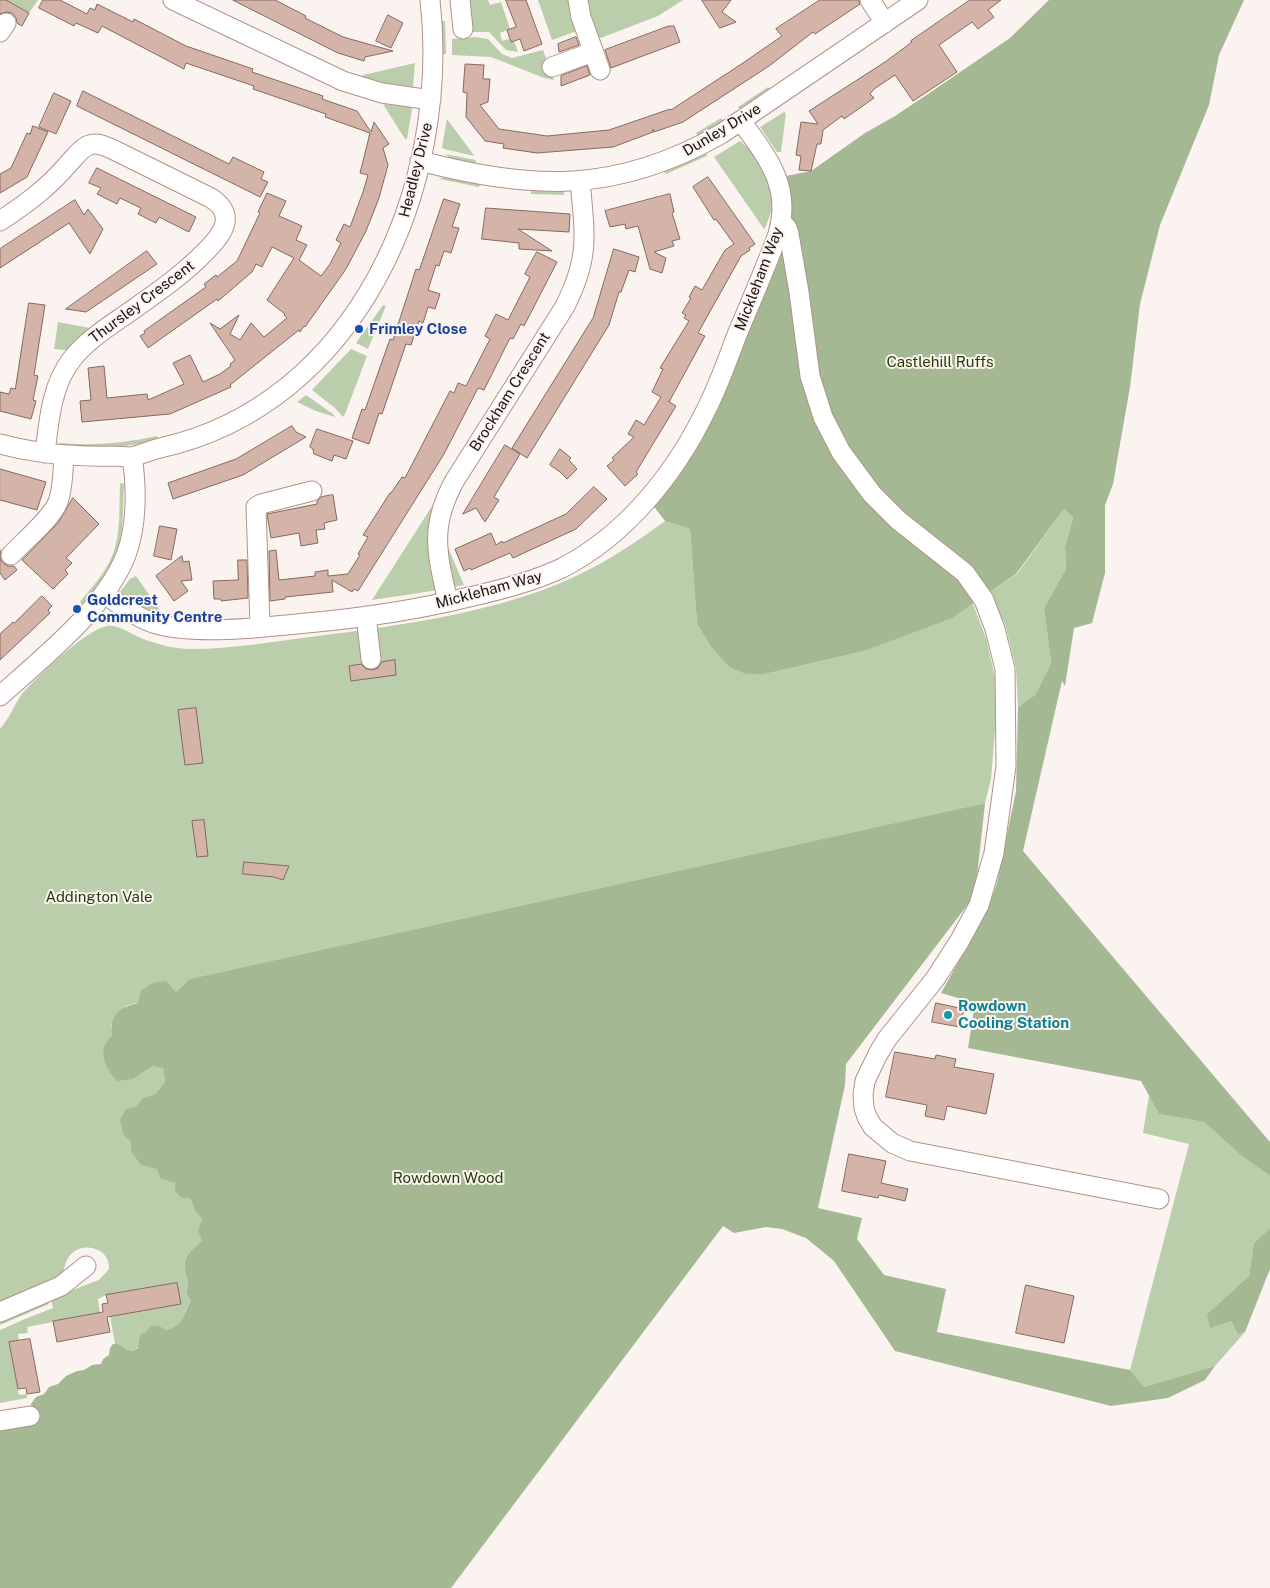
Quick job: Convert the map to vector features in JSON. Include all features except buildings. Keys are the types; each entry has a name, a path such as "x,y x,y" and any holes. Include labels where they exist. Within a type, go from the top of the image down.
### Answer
{"street":[{"path":"173,0 343,81 391,95 431,100"},
{"path":"552,67 596,61 581,17 578,0"},
{"path":"870,0 885,23"},
{"name":"Dunley Drive","path":"420,161 510,180 538,182 580,181 605,178 636,170 675,157 703,144 741,121 918,0"},
{"path":"431,7 461,14"},
{"name":"Headley Drive","path":"0,444 54,454 132,456 196,438 227,424 286,388 320,358 350,321 370,290 384,264 405,216 427,130 431,100 434,58 431,7"},
{"name":"Mickleham Way","path":"104,593 130,612 163,626 198,629 260,626 366,616 448,602 520,584 564,567 602,542 644,503 679,457 707,409 782,222 782,200 777,176 770,162 741,121"},
{"name":"Thursley Crescent","path":"0,221 53,182 81,150 86,146 94,144 112,149 211,198 220,204 225,213 225,222 221,232 194,263 96,336 73,359 63,374 56,390 50,417 54,454"},
{"name":"Brockham Crescent","path":"448,602 437,550 437,530 442,509 449,490 559,315 575,286 581,269 585,241 580,181"},
{"path":"782,222 789,234 810,376 823,416 841,452 872,494 898,520 965,573 984,600 995,629 1005,669 1006,766 994,854 988,877 979,905 959,942 936,979 887,1039 878,1054 865,1081 864,1102 867,1117 881,1135 892,1143 910,1151 1160,1199"},
{"path":"11,555 50,515 56,506 60,496 54,454"},
{"path":"0,696 77,624 104,593 123,562 130,544 134,493 132,456"},
{"path":"260,626 256,507 261,504 312,491"},
{"path":"366,616 371,659"},
{"path":"0,1312 62,1286 86,1266"},
{"path":"0,1421 30,1416"}],"green space":[{"path":"0,0 38,0 29,13 13,4 6,17 0,21"},
{"path":"469,0 488,0 490,5 501,2 510,29 500,33 502,41 509,39 511,42 514,41 518,52 506,50 489,32 472,32"},
{"path":"538,0 571,0 577,31 552,40"},
{"path":"585,0 683,0 658,16 598,39"},
{"name":"Castlehill Ruffs","path":"1049,0 1244,0 1219,55 1209,105 1160,225 1140,304 1130,387 1113,484 1105,505 1105,573 1092,623 1074,628 1065,686 1062,681 1023,851 1270,1142 1270,1176 1243,1157 1204,1122 1159,1114 1141,1081 968,1048 975,1003 941,993 988,909 997,883 1016,791 1018,707 1035,695 1051,663 1044,608 1066,569 1065,547 1073,518 1064,509 1016,574 952,618 864,651 765,674 746,674 730,667 712,648 697,623 690,529 665,521 652,504 791,224 786,176 811,171 865,133 928,94 1010,38"},
{"path":"442,21 445,21 446,54 443,54"},
{"path":"475,37 488,39 502,54 512,58 543,50 554,80 544,78 491,57 452,55 452,39"},
{"path":"415,63 413,88 363,78 363,75"},
{"path":"768,87 771,90 740,110 738,107"},
{"path":"383,104 411,107 407,139 405,139"},
{"path":"784,112 786,113 781,152 777,152 760,127"},
{"path":"721,118 724,121 698,137 696,133"},
{"path":"447,119 474,156 442,147"},
{"path":"740,141 751,151 766,175 772,191 772,209 764,229 714,157"},
{"path":"706,152 707,156 666,174 664,171"},
{"path":"445,154 476,160 475,164 451,159"},
{"path":"446,176 480,183 479,187 439,179"},
{"path":"531,190 564,191 564,195 531,194"},
{"path":"383,305 386,306 368,349 356,343"},
{"path":"58,322 90,328 66,350 54,349"},
{"path":"351,349 367,356 343,417 335,408 312,390"},
{"path":"306,395 333,414 335,417 297,402"},
{"path":"157,436 158,440 133,445 97,448 59,446 60,443 109,443"},
{"path":"120,483 124,484 122,525 118,549 108,571 83,605 80,602 107,567 116,546"},
{"path":"434,503 436,504 439,590 372,600"},
{"path":"1064,509 1073,518 1065,547 1066,569 1044,608 1051,663 1035,695 1018,707 1016,668 1005,624 990,592 1017,574"},
{"name":"Addington Vale","path":"665,521 690,529 697,623 746,674 765,674 864,651 973,604 986,638 996,681 991,779 985,803 189,979 176,992 126,1006 111,1024 112,1036 133,1079 153,1066 163,1067 165,1082 155,1094 143,1098 136,1106 126,1109 131,1141 157,1169 190,1198 195,1211 202,1219 199,1230 202,1241 189,1253 184,1265 188,1283 186,1293 191,1301 186,1309 183,1320 177,1326 165,1330 132,1351 125,1349 119,1344 115,1344 110,1316 180,1304 106,1295 98,1299 100,1313 27,1327 28,1333 18,1334 19,1341 9,1343 19,1395 27,1394 27,1398 0,1403 0,1330 53,1308 51,1298 99,1280 109,1269 103,1253 89,1247 76,1250 69,1256 59,1279 0,1305 0,729 22,694 74,645 86,636 107,626 117,627 157,644 185,649 206,649 348,632 440,618 501,603 558,584 613,556"},
{"path":"444,538 464,585 454,587"},
{"path":"136,576 160,610 151,615 119,593 130,579"},
{"path":"162,612 171,616 192,620 248,618 248,622 199,624 155,617"},
{"name":"Rowdown Wood","path":"985,803 975,895 846,1064 845,1085 818,1208 862,1218 857,1239 884,1275 946,1289 937,1332 1130,1370 1144,1387 1215,1366 1205,1380 1168,1398 1111,1406 895,1351 834,1261 806,1238 782,1229 766,1227 734,1233 723,1226 451,1588 0,1588 0,1431 34,1424 31,1404 36,1397 44,1394 49,1387 58,1384 66,1376 92,1365 101,1364 103,1359 109,1355 113,1344 119,1344 125,1349 132,1351 138,1348 140,1335 150,1327 158,1325 165,1330 177,1325 191,1301 186,1293 188,1283 184,1265 189,1253 202,1241 198,1230 202,1219 195,1211 190,1198 182,1198 175,1191 175,1183 160,1178 157,1169 141,1165 131,1151 131,1141 124,1136 120,1120 126,1109 136,1106 143,1098 155,1094 165,1082 163,1068 153,1066 133,1079 117,1081 106,1064 103,1053 107,1041 112,1036 111,1029 114,1018 121,1010 138,1003 141,991 152,983 166,981 176,992 189,979"},
{"path":"1149,1095 1159,1114 1204,1122 1243,1157 1270,1176 1270,1228 1254,1243 1249,1276 1207,1314 1231,1321 1238,1335 1245,1332 1215,1366 1144,1387 1130,1370 1189,1144 1143,1133"},
{"path":"1270,1228 1270,1269 1245,1332 1238,1335 1231,1321 1210,1328 1207,1314 1249,1276 1254,1243"},
{"path":"47,1299 49,1304 0,1325 0,1319"}],"place":[{"name":"Frimley Close","path":"359,329"},
{"name":"Goldcrest Community Centre","path":"77,609"},
{"name":"Rowdown Cooling Station","path":"948,1015"}]}
